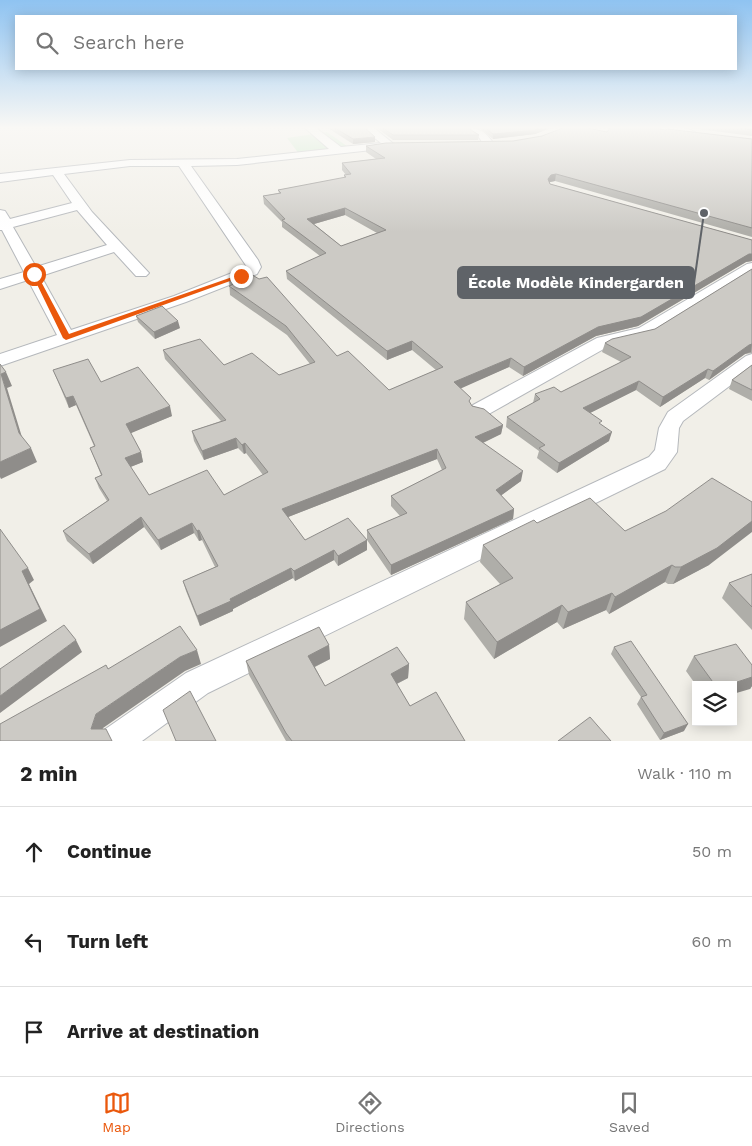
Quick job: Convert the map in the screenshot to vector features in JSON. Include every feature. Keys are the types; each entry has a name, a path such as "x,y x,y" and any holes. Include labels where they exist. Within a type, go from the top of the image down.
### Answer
{"street":[{"path":"0,178 130,163 206,163"},
{"path":"0,360 252,271 254,267 251,260 183,163"},
{"path":"56,171 80,205 141,273"},
{"path":"66,338 34,274 2,221 80,205"},
{"path":"0,284 116,247"},
{"path":"480,410 603,342 645,332 752,268"},
{"path":"115,741 197,683 657,463 666,452 669,428 675,417 752,360"}],"building":[{"path":"342,163 752,163 752,228 556,174 551,175 548,179 550,184 752,240 752,254 641,317 598,327 524,367 511,358 454,382 471,398 469,401 472,406 484,409 503,425 475,437 523,471 496,490 514,509 391,565 367,530 407,513 391,496 446,468 437,449 282,509 305,540 348,518 367,540 338,556 334,550 294,571 291,568 230,599 231,601 197,616 183,581 218,566 199,530 197,531 192,523 158,540 141,517 89,554 63,531 109,500 95,478 102,475 90,448 95,446 73,396 66,398 53,370 88,359 101,382 138,367 170,406 126,424 141,452 125,458 149,495 207,470 224,495 268,472 245,443 242,445 236,438 202,451 192,431 226,420 163,350 200,339 224,365 252,353 279,375 315,362 286,326 229,286 234,284 229,280 249,273 259,279 267,277 337,356 348,351 389,390 443,367 412,341 387,351 286,271 326,253 282,220 285,219 263,196 281,193 278,190 346,177 344,175 351,174","holes":["345,208 386,230 341,246 307,219"]},
{"path":"752,269 752,344 713,371 708,369 663,397 639,381 583,408 602,421 599,423 612,432 559,463 539,448 545,445 507,417 540,399 535,394 554,387 561,392 631,357 605,343 612,339 655,329"},
{"path":"162,306 178,321 154,332 136,316"},
{"path":"0,364 6,372 1,374 19,433 31,448 0,462"},
{"path":"752,365 752,390 732,380"},
{"path":"712,478 752,502 752,521 717,548 681,567 672,565 615,597 612,593 568,612 562,605 497,642 466,602 513,578 483,545 534,520 537,523 590,498 625,531 666,511"},
{"path":"0,529 28,568 22,571 40,609 0,630"},
{"path":"752,574 752,607 729,583"},
{"path":"64,625 76,640 0,696 0,669"},
{"path":"180,626 197,650 180,657 96,714 91,729 106,729 112,741 0,741 0,724 106,665 108,669"},
{"path":"319,627 329,645 308,656 325,686 397,647 409,664 391,674 410,706 436,692 465,741 292,741 246,661"},
{"path":"631,641 688,724 664,733 641,697 647,695 614,647"},
{"path":"736,644 752,665 752,677 737,682 712,681 694,656"},
{"path":"190,691 216,741 176,741 163,710"},
{"path":"590,717 611,741 558,741"}],"place":[{"name":"École Modèle Kindergarden","path":"704,213"}],"route":[{"path":"34,274 66,338 241,276"}]}
